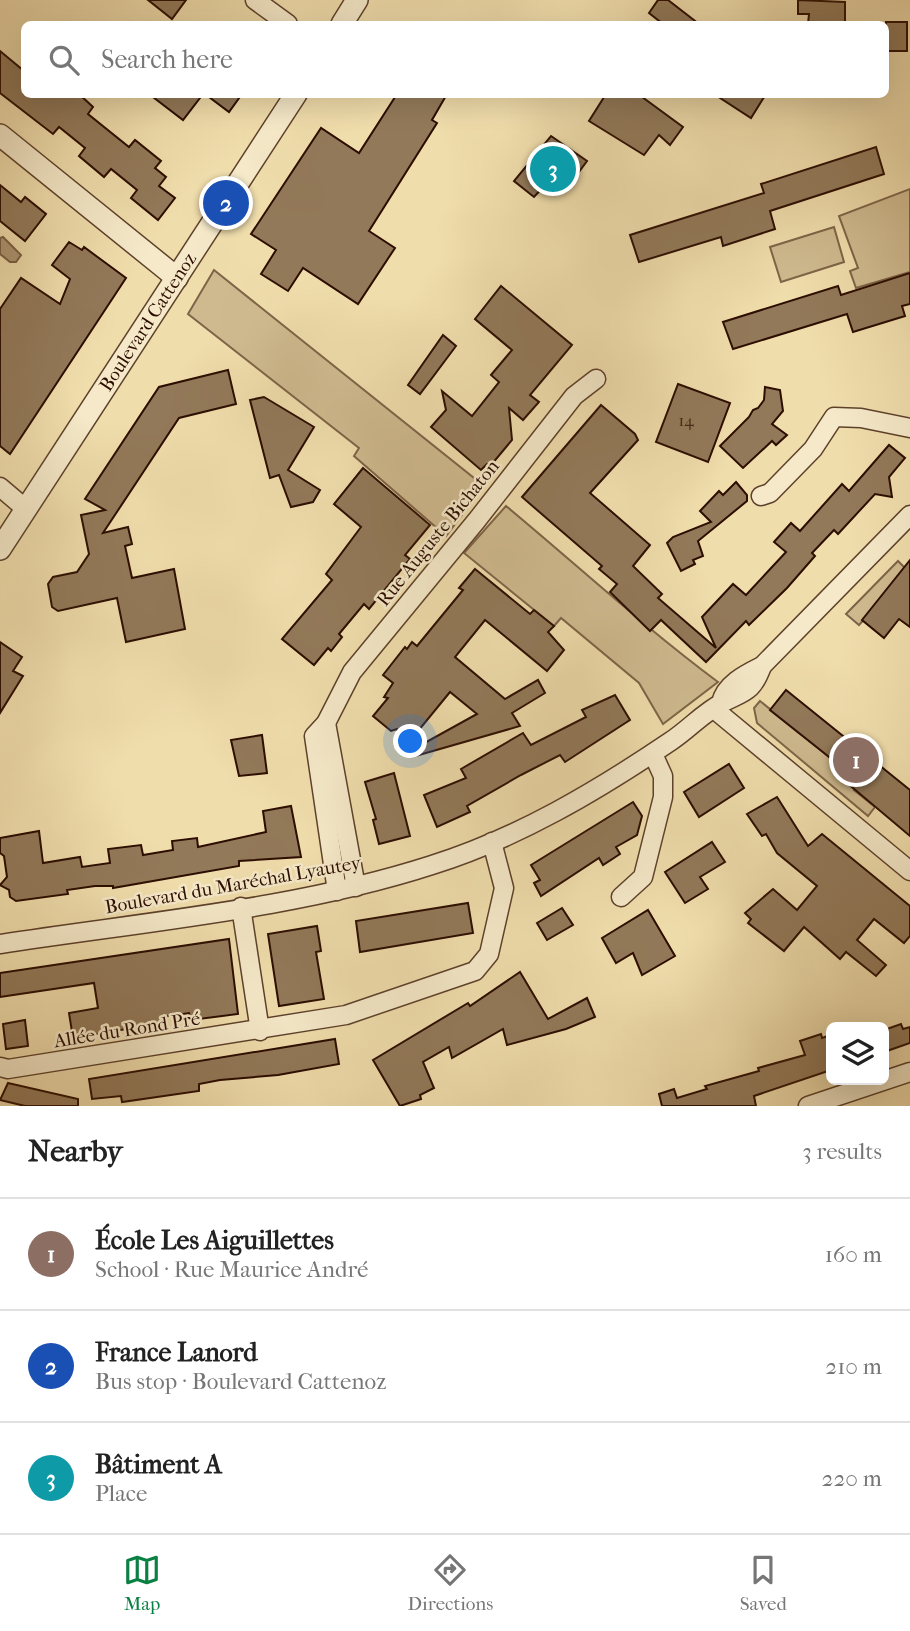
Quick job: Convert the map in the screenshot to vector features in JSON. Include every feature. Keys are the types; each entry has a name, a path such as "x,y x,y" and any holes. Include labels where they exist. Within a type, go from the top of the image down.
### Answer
{"street":[{"path":"255,0 284,21"},
{"path":"344,21 357,0"},
{"name":"Boulevard Cattenoz","path":"0,549 293,98"},
{"path":"0,135 177,278"},
{"name":"Rue Auguste Bichaton","path":"337,891 314,736 326,723 352,672 477,520 574,396 596,379"},
{"path":"761,496 770,493 813,449 834,417 861,418 910,428"},
{"path":"0,487 26,509"},
{"name":"Boulevard du Maréchal Lyautey","path":"0,944 337,891 435,864 492,842 561,809 653,754 717,706 723,693 744,674 762,666 910,515"},
{"path":"717,706 910,871"},
{"path":"326,723 356,887"},
{"path":"621,897 639,882 646,870 663,797 663,776 653,754"},
{"name":"Allée du Rond Pré","path":"0,1067 8,1069 260,1031 365,1010 475,971 489,954 504,888 492,842"},
{"path":"241,907 260,1031"},
{"path":"808,1106 910,1072"}],"shaded area":[{"path":"910,189 910,272 856,288 850,271 858,268 839,216"},
{"path":"834,227 844,262 781,282 770,247"},
{"path":"3,237 21,255 16,262 10,262 0,254 0,238"},
{"path":"214,270 484,486 446,536 354,456 359,448 188,314"},
{"path":"506,506 718,682 663,724 639,683 561,618 554,626 464,553"},
{"path":"898,561 908,571 859,625 846,614"},
{"path":"760,701 853,776 848,784 852,787 860,783 854,790 875,807 868,816 757,723 754,708"}],"building":[{"path":"148,0 186,0 172,19"},
{"path":"658,0 668,0 695,21 659,21 649,13"},
{"path":"798,0 845,2 845,21 808,21 809,14 798,14"},
{"path":"889,22 907,22 907,51 889,51"},
{"path":"0,51 21,68 21,98 83,98 93,107 88,114 129,147 135,140 161,161 155,168 166,177 159,186 175,198 158,220 131,198 137,190 111,169 104,177 79,156 85,148 59,127 53,134 0,93"},
{"path":"154,98 200,98 183,120"},
{"path":"210,98 239,98 229,112"},
{"path":"394,98 445,98 432,120 437,123 369,231 395,248 358,304 303,268 288,291 261,274 276,250 251,234 321,128 359,153"},
{"path":"603,98 643,98 683,127 670,145 659,135 644,155 589,121"},
{"path":"720,98 764,98 751,118"},
{"path":"551,136 587,161 573,180 553,188 546,184 534,197 514,181"},
{"path":"876,147 884,174 770,211 775,229 723,246 721,237 639,262 630,235 764,193 761,184"},
{"path":"0,185 21,202 25,197 46,214 25,241 0,221"},
{"path":"69,242 82,250 84,247 126,278 10,454 0,446 0,309 21,278 60,304 70,279 52,265"},
{"path":"910,273 910,304 902,306 905,316 853,332 847,314 733,349 723,322 838,286 841,295"},
{"path":"501,286 572,345 530,395 539,402 523,420 509,408 512,440 492,464 487,464 481,470 431,427 446,410 442,391 472,416 499,382 491,375 512,350 475,319"},
{"path":"443,335 456,346 420,394 408,385"},
{"path":"228,370 236,404 179,418 103,533 128,527 132,544 125,546 132,578 174,569 185,629 126,642 117,598 58,611 52,607 48,584 53,577 77,572 89,554 81,515 105,510 85,499 159,387"},
{"path":"678,384 730,403 708,462 656,442"},
{"path":"765,387 780,390 783,411 772,424 787,435 776,445 772,441 743,468 720,446 753,410 758,408 764,400"},
{"path":"264,397 314,427 288,470 320,490 313,502 291,507 279,475 270,478 250,400"},
{"path":"601,405 635,434 638,440 590,493 650,545 633,566 662,594 658,598 716,648 702,617 733,584 746,595 786,552 774,542 791,523 800,531 842,484 849,491 889,445 905,458 889,477 892,497 875,494 838,534 834,530 812,553 815,556 787,588 749,625 746,621 706,662 661,620 650,631 610,592 617,584 599,569 602,566 522,497"},
{"path":"363,468 430,525 405,555 410,559 369,609 364,604 339,634 342,637 331,651 328,648 314,665 282,639 332,580 326,574 361,527 334,504"},
{"path":"736,482 747,495 747,501 698,541 703,556 693,560 695,564 681,571 667,543 673,537 711,522 700,511 719,491 723,495"},
{"path":"910,560 910,627 899,619 884,638 862,620"},
{"path":"475,569 530,614 534,610 554,626 548,632 564,650 547,671 485,620 455,657 505,699 538,680 545,693 512,713 520,726 412,757 410,751 477,714 450,692 414,736 403,744 397,729 391,731 373,716 388,698 384,697 393,683 383,675 405,647 407,649 412,642 417,646 463,590 459,588"},
{"path":"0,642 22,657 13,671 23,676 0,713"},
{"path":"786,690 910,790 910,836 847,783 853,776 770,710"},
{"path":"615,695 630,720 565,762 560,755 467,806 470,812 437,827 424,795 466,778 461,769 523,733 531,745 586,717 582,710"},
{"path":"262,735 267,773 239,776 231,740"},
{"path":"729,764 744,788 699,817 684,792"},
{"path":"394,773 410,836 379,844 373,820 376,819 365,782"},
{"path":"777,797 808,846 822,834 910,906 910,936 904,943 874,919 857,940 886,965 876,976 846,952 840,959 804,927 784,951 748,923 751,919 745,913 773,889 797,910 817,886 777,853 766,834 762,836 747,814"},
{"path":"633,802 642,816 637,835 616,847 620,854 603,865 599,858 541,896 534,883 540,880 531,865"},
{"path":"291,806 301,857 239,861 239,866 113,888 95,886 67,890 68,894 16,901 10,897 9,890 0,885 7,877 4,856 0,853 0,838 39,831 43,863 80,857 82,867 110,863 108,849 141,845 143,855 173,850 172,841 197,838 198,847 266,832 263,811"},
{"path":"712,842 725,862 700,877 708,889 685,903 665,872"},
{"path":"468,903 473,933 360,952 356,921"},
{"path":"562,908 573,925 547,940 537,923"},
{"path":"648,910 675,956 642,975 633,953 616,963 602,938"},
{"path":"317,926 321,951 316,952 324,999 279,1006 268,934"},
{"path":"229,939 238,1014 191,1020 189,1013 162,1017 162,1023 73,1038 69,1013 98,1008 94,983 0,997 0,973"},
{"path":"520,972 548,1019 587,998 595,1017 566,1029 507,1045 503,1029 452,1058 449,1047 423,1062 434,1088 420,1095 421,1099 400,1106 373,1060 468,1003 470,1006"},
{"path":"25,1020 28,1046 6,1049 3,1024"},
{"path":"901,1024 903,1029 910,1027 910,1043 889,1050 889,1028"},
{"path":"821,1034 822,1038 826,1037 826,1072 754,1096 756,1106 662,1106 659,1094 674,1089 677,1098 707,1089 705,1086 759,1071 758,1068 805,1055 800,1041"},
{"path":"335,1039 339,1064 278,1075 220,1080 199,1084 199,1091 122,1102 121,1096 92,1099 89,1079"},
{"path":"8,1083 78,1099 78,1106 25,1106 0,1100"}],"place":[{"name":"Bâtiment A","path":"553,169"},
{"name":"France Lanord","path":"226,203"},
{"name":"École Les Aiguillettes","path":"856,760"}]}
